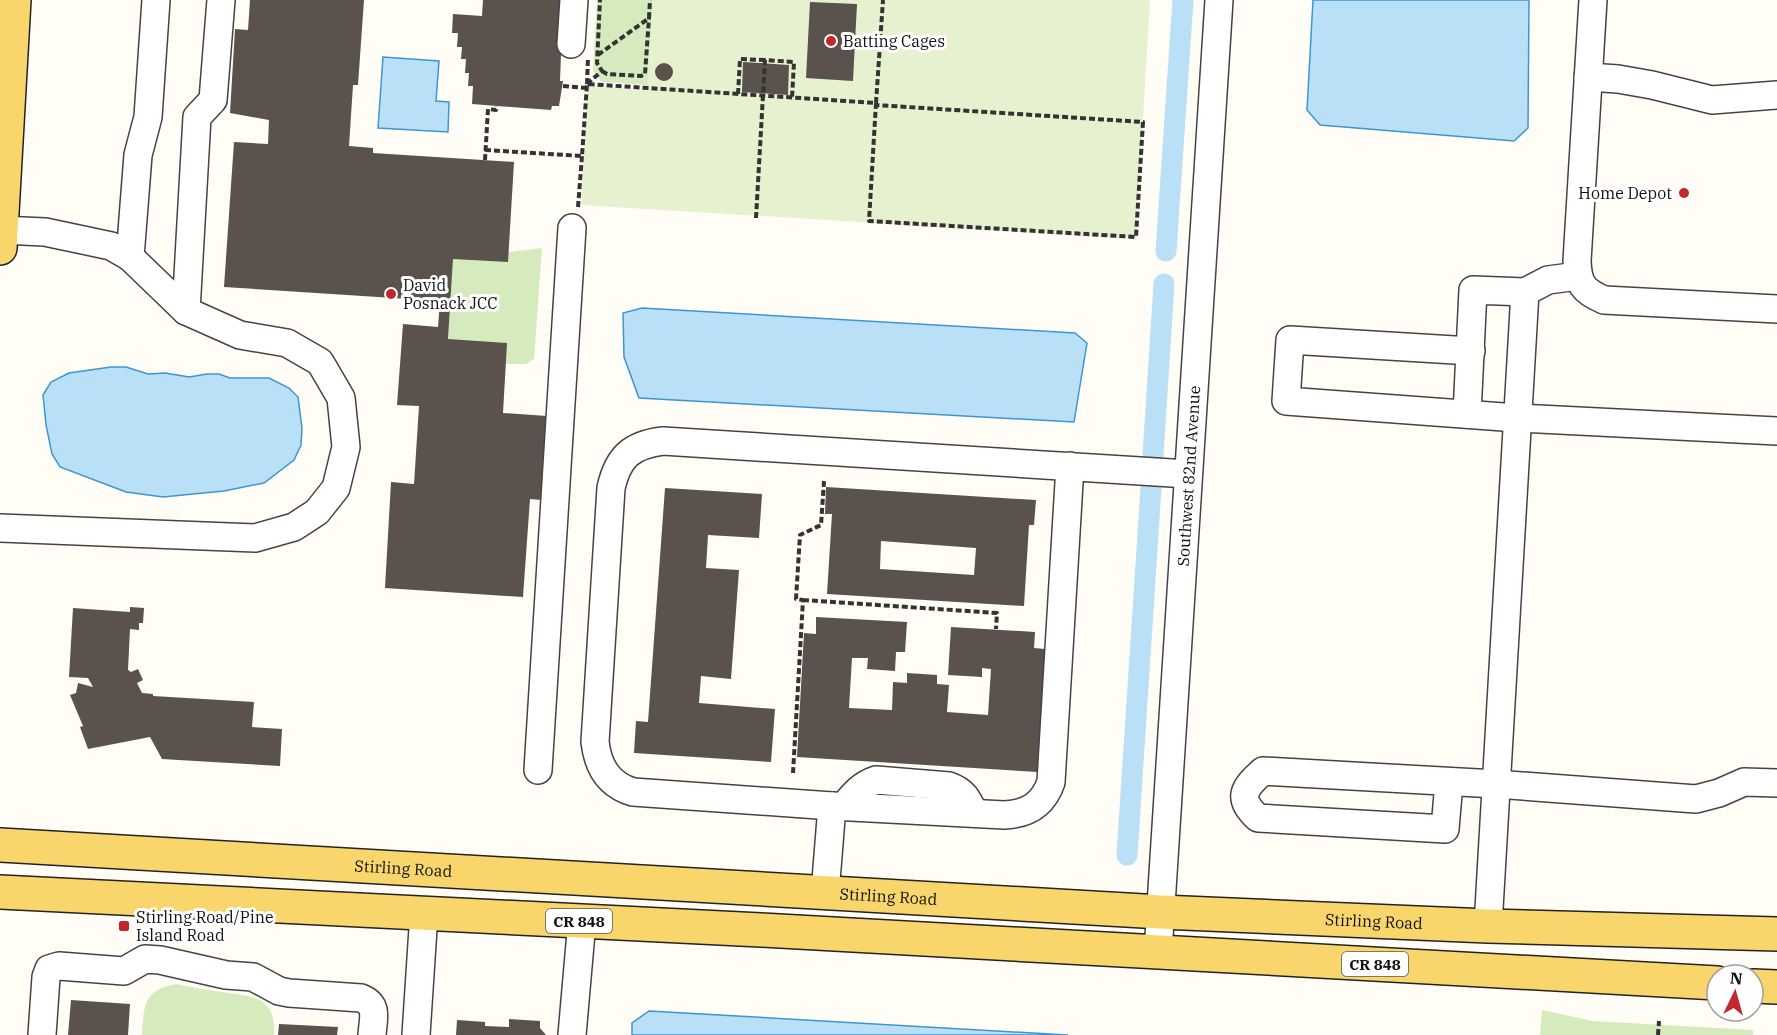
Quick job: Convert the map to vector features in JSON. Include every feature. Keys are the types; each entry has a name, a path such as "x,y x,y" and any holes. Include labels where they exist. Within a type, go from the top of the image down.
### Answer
{"main road":[{"path":"0,236 14,0"},
{"name":"Stirling Road","path":"0,845 1161,912 1488,926 1777,934"},
{"path":"582,921 584,879"},
{"name":"CR 848","path":"0,892 582,921 1705,982"}],"street":[{"path":"130,257 138,155 148,117 156,0"},
{"path":"186,311 197,117 213,100 221,0"},
{"path":"571,44 574,0"},
{"name":"Southwest 82nd Avenue","path":"1158,952 1219,0"},
{"path":"1593,0 1577,261 1578,276 1587,292 1604,300 1777,309"},
{"path":"1588,77 1652,85 1712,100 1777,95"},
{"path":"538,770 575,218"},
{"path":"0,236 45,232 111,246 130,257 186,311 240,335 287,343 320,362 341,398 346,447 336,488 317,512 294,527 255,538 0,528"},
{"path":"1467,414 1473,290 1525,292 1548,280 1578,276"},
{"path":"1488,926 1525,292"},
{"path":"1471,351 1290,340 1286,401 1516,418 1777,431"},
{"path":"1070,466 1051,782 1040,802 1029,810 1011,815 633,792 616,785 601,767 595,742 611,488 618,464 626,454 637,447 663,441 1070,466 1188,474"},
{"path":"1449,782 1445,829 1258,818 1248,809 1244,799 1247,785 1263,771 1496,784 1696,799 1719,793 1744,782 1777,783"},
{"path":"825,893 838,806"},
{"path":"416,1035 424,913"},
{"path":"572,1035 582,921"},
{"path":"42,1035 46,977 49,969 59,966 124,971 145,959 160,960 226,975 253,977 279,991 289,993 361,998 370,1001 373,1007 372,1035"}],"path":[{"path":"600,0 598,67 607,74 641,76 645,74 650,0"},
{"path":"562,86 738,94 876,104 1143,122 1136,237 869,221 876,104 883,0"},
{"path":"598,55 649,18"},
{"path":"738,94 740,59 794,62 792,98"},
{"path":"756,218 765,60"},
{"path":"575,218 582,156 586,86 602,71"},
{"path":"484,160 488,109 496,110 496,106"},
{"path":"485,150 582,156"},
{"path":"824,481 821,525 800,535 796,599 997,613 996,629"},
{"path":"793,773 803,600"},
{"path":"1658,1035 1659,1021"}],"green space":[{"path":"597,0 653,0 648,85 602,82 593,71"},
{"path":"653,0 1150,0 1136,239 581,205 588,86 647,90"},
{"path":"542,248 534,359 526,364 506,364 448,339 453,259"},
{"path":"176,984 260,1000 271,1012 274,1035 142,1035 145,1008 151,995 157,990"},
{"path":"1542,1010 1593,1021 1753,1030 1753,1035 1540,1035"}],"water":[{"path":"1313,0 1529,0 1528,128 1514,141 1320,125 1307,110"},
{"path":"383,57 439,61 436,101 449,102 448,132 378,128"},
{"path":"642,308 1075,333 1087,343 1074,422 639,398 624,357 623,313"},
{"path":"126,367 148,374 165,373 189,377 219,374 230,378 269,378 289,388 298,397 302,428 301,445 294,460 264,483 224,491 163,497 126,492 60,467 52,454 43,395 51,382 69,373"},
{"path":"649,1011 1068,1035 632,1035 632,1023"}],"building":[{"name":"David Posnack JCC","path":"250,0 364,0 358,85 353,85 349,146 373,148 373,153 514,162 508,262 453,259 448,339 507,343 503,413 547,416 542,500 530,499 523,597 385,588 391,482 414,484 419,406 397,405 403,324 438,327 440,301 224,287 234,142 268,144 269,120 230,113 235,29 248,30"},
{"path":"483,0 563,0 560,81 563,81 559,106 552,106 551,110 472,104 473,86 468,86 469,73 465,73 466,59 461,59 462,47 457,47 458,33 452,33 453,14 482,16"},
{"name":"Batting Cages","path":"810,2 857,4 853,81 806,78"},
{"path":"743,62 789,65 788,95 742,92"},
{"path":"664,63 672,68 673,72 668,80 664,81 656,76 655,72 660,64"},
{"path":"826,487 1036,500 1034,525 1029,525 1024,606 827,594 832,514 825,514","holes":["881,541 976,548 974,575 880,569"]},
{"path":"665,488 762,494 759,538 708,535 706,568 739,570 731,679 701,676 699,703 775,709 771,762 634,753 636,721 648,722"},
{"path":"130,607 144,608 143,623 139,623 139,630 130,629 128,670 131,672 138,669 143,680 137,683 142,693 153,694 153,696 254,702 252,727 282,729 280,766 162,759 150,737 88,749 80,727 83,726 70,695 76,693 78,683 93,687 88,678 69,677 73,608 130,612"},
{"path":"816,617 907,622 905,652 896,652 895,671 867,669 868,658 852,658 849,708 892,710 893,682 907,683 907,673 937,675 937,684 949,685 947,712 988,715 991,669 982,668 982,677 948,675 951,627 1035,632 1034,648 1045,649 1038,772 797,757 804,633 816,634"},
{"path":"71,1000 130,1004 128,1035 68,1035"},
{"path":"509,1019 540,1021 540,1028 546,1035 456,1035 457,1020 485,1022 485,1026 509,1027"},
{"path":"279,1024 338,1027 337,1035 278,1035"}],"waterway":[{"path":"1166,251 1183,0"},
{"path":"1153,455 1164,284"},
{"path":"1127,855 1151,488"}],"place":[{"name":"Batting Cages","path":"831,41"},
{"name":"Home Depot","path":"1684,193"},
{"name":"David Posnack JCC","path":"391,294"},
{"name":"Stirling Road/Pine Island Road","path":"124,926"}]}
